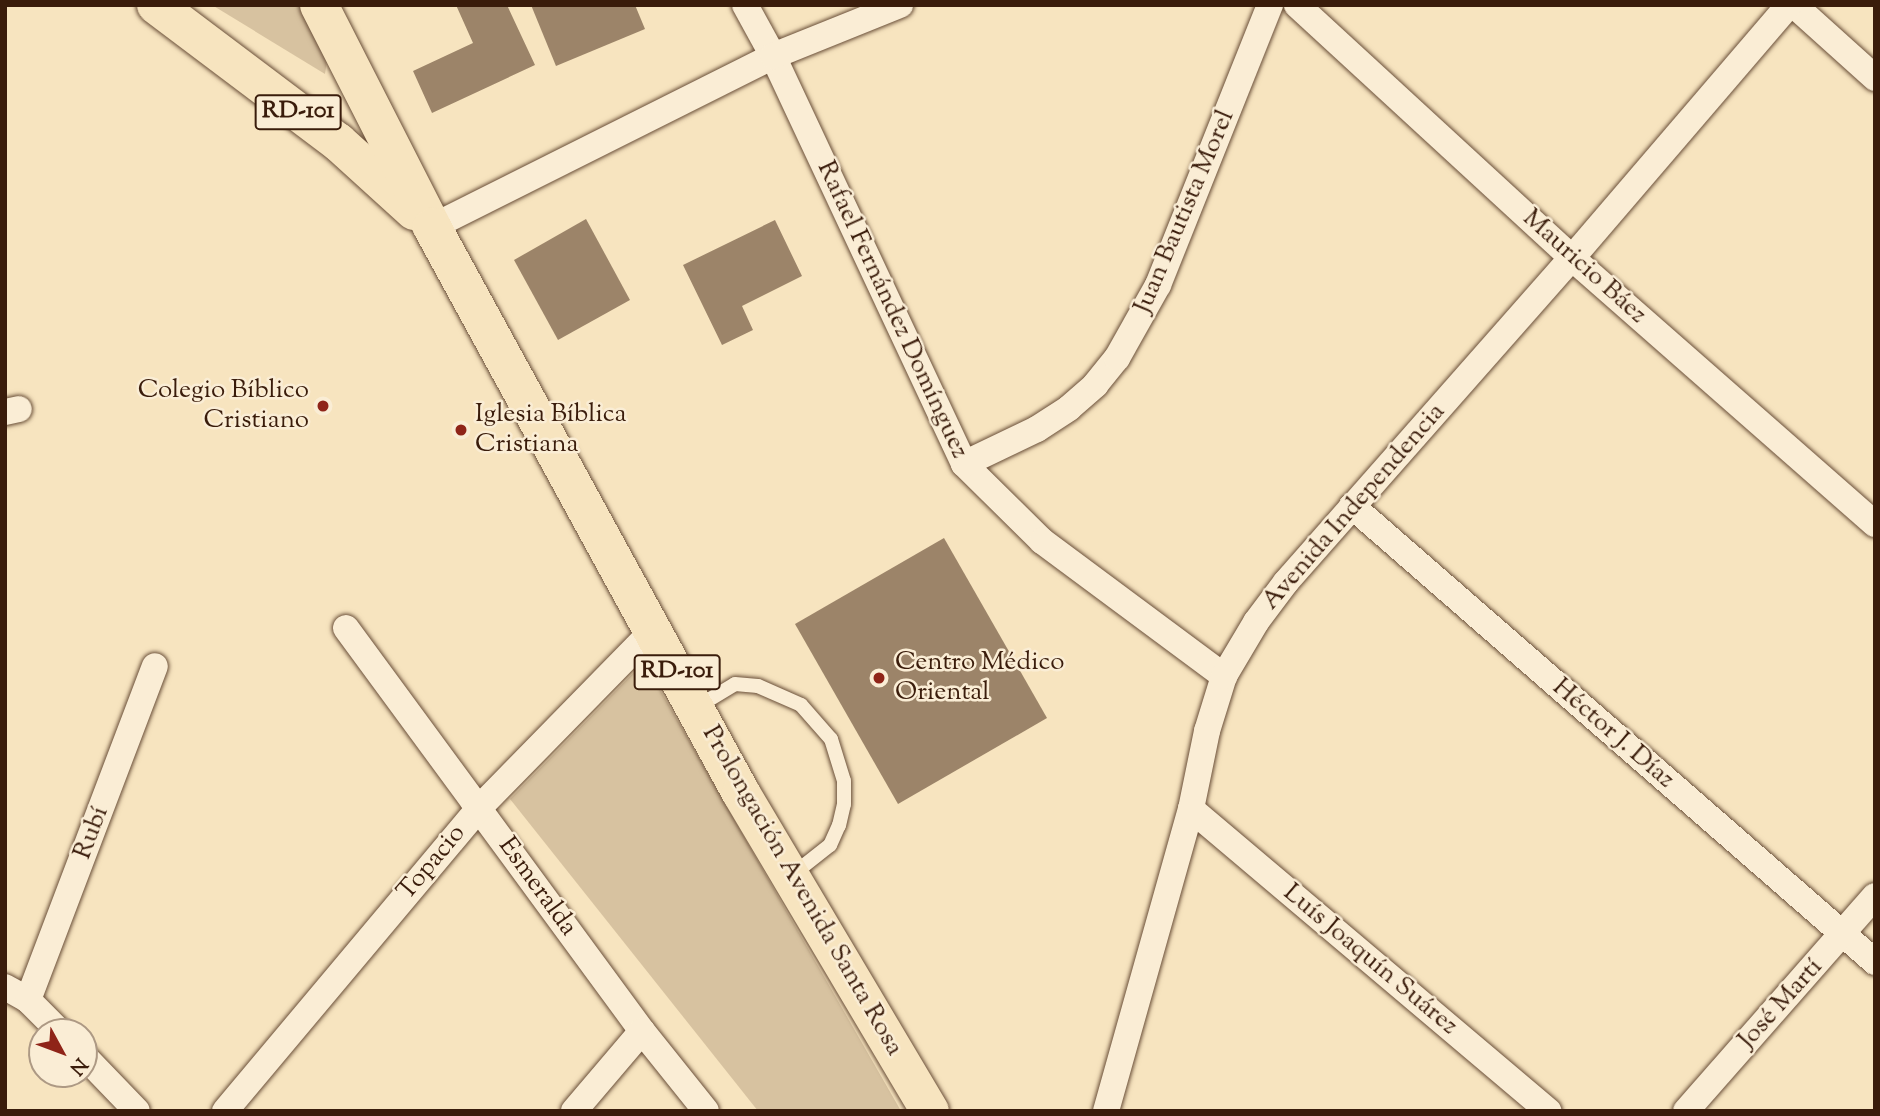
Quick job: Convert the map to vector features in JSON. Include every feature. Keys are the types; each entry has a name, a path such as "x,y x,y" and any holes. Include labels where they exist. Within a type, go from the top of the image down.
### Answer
{"main road":[{"name":"Prolongación Avenida Santa Rosa","path":"156,5 338,142 432,227"},
{"name":"Prolongación Avenida Santa Rosa","path":"319,5 432,227 789,877 930,1111"}],"street":[{"name":"Rafael Fernández Domínguez","path":"745,5 772,56 964,464 1042,541 1224,676"},
{"path":"432,227 772,56 900,5"},
{"name":"Juan Bautista Morel","path":"964,464 1037,429 1058,415 1095,385 1117,358 1158,285 1270,5"},
{"name":"Mauricio Báez","path":"1297,5 1572,258 1875,524"},
{"path":"1792,5 1875,78"},
{"name":"Avenida Independencia","path":"1106,1111 1191,809 1207,731 1224,676 1256,622 1286,582 1352,506 1792,5"},
{"name":"Héctor J. Díaz","path":"1352,506 1875,962"},
{"name":"Esmeralda","path":"346,628 642,1031 706,1111"},
{"name":"Topacio","path":"225,1111 479,808 654,629"},
{"name":"Rubí","path":"28,1000 155,666"},
{"name":"Luís Joaquín Suárez","path":"1191,809 1548,1111"},
{"name":"José Martí","path":"1686,1111 1875,897"},
{"path":"5,986 28,1000 46,1018"},
{"path":"574,1111 642,1031"},
{"path":"98,1071 137,1111"}],"lane":[{"path":"696,707 735,684 758,686 801,705 831,739 844,781 839,825 830,845 789,877"}],"shaded area":[{"path":"212,5 300,5 328,54 325,74"},
{"path":"644,662 901,1111 758,1111 510,799"}],"building":[{"path":"456,5 507,5 535,65 432,113 413,71 473,43"},
{"path":"531,5 635,5 645,29 556,66"},
{"path":"586,219 630,300 558,340 514,260"},
{"path":"775,220 802,276 742,306 753,330 722,345 683,265"},
{"path":"944,538 1047,718 898,804 795,624"}],"place":[{"name":"Colegio Bíblico Cristiano","path":"323,406"},
{"name":"Iglesia Bíblica Cristiana","path":"461,430"},
{"name":"Centro Médico Oriental","path":"879,678"}]}
